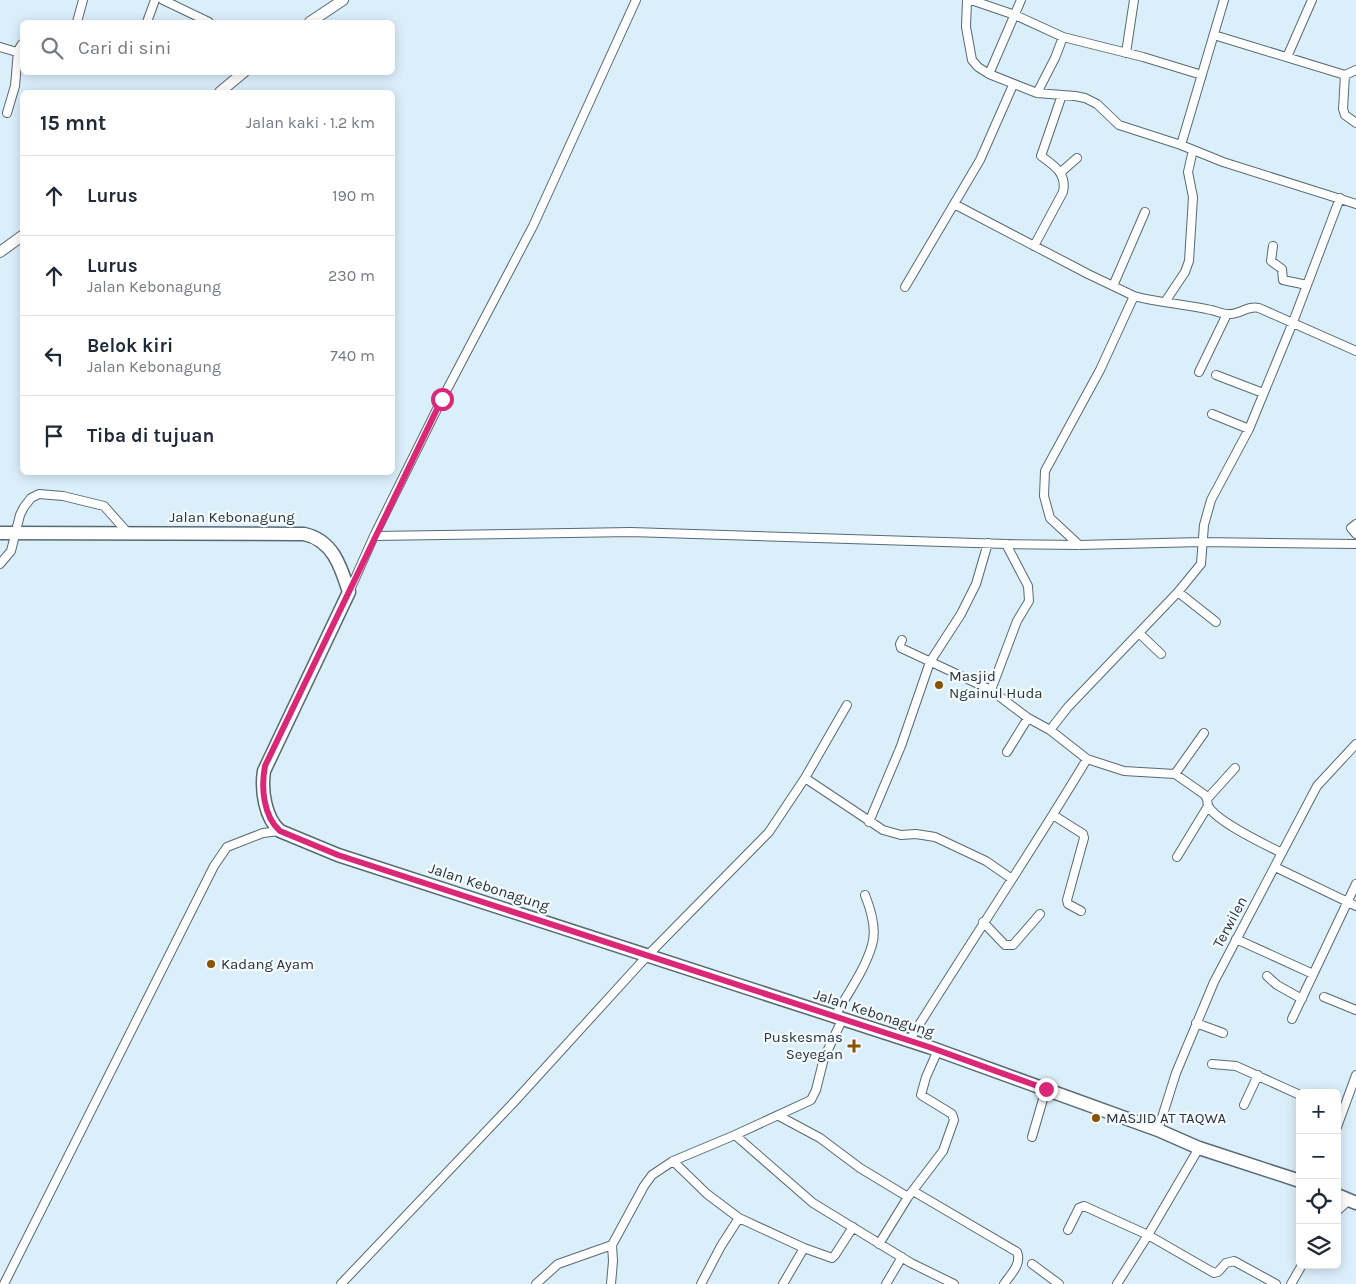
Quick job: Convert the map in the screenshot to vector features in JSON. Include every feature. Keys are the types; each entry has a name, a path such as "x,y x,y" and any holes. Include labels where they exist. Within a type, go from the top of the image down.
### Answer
{"main road":[{"name":"Jalan Kebonagung","path":"0,532 280,533 311,535 322,542 337,558 349,592"},
{"path":"280,831 275,827 267,808 262,780 265,766 349,592"},
{"name":"Jalan Kebonagung","path":"280,831 338,855 938,1050 1158,1130 1199,1148 1296,1180"}],"street":[{"path":"78,20 83,0"},
{"path":"148,20 155,0"},
{"path":"163,0 171,2 205,20"},
{"path":"313,20 343,0"},
{"path":"349,592 374,536 442,399 533,226 636,0"},
{"path":"967,0 966,27 972,60 978,67 989,74 1037,93 1075,96 1092,100 1118,124 1181,145 1223,162 1356,204"},
{"path":"971,0 1015,15 1063,37 1202,75"},
{"path":"989,74 1021,0"},
{"path":"1126,54 1134,0"},
{"path":"1181,145 1224,0"},
{"path":"1287,57 1312,0"},
{"path":"1214,35 1345,75 1356,70"},
{"path":"1037,93 1056,58 1063,37"},
{"path":"0,47 20,47 16,86 7,112"},
{"path":"222,90 240,75"},
{"path":"1345,75 1343,109 1345,115 1356,123"},
{"path":"905,287 980,160 1013,85"},
{"path":"1034,246 1063,192 1064,180 1061,172 1038,154 1062,95"},
{"path":"1165,302 1185,272 1189,261 1193,196 1188,172 1193,150"},
{"path":"1061,172 1077,158"},
{"path":"1050,730 1068,707 1178,592 1201,564 1204,525 1211,500 1249,429 1340,198"},
{"path":"954,204 1134,296 1227,314 1255,307 1356,351"},
{"path":"1113,286 1145,212"},
{"path":"0,252 20,237"},
{"path":"1273,246 1271,262 1282,269 1282,280 1307,285"},
{"path":"1079,545 1050,518 1044,496 1045,471 1100,370 1134,296"},
{"path":"1199,372 1227,314"},
{"path":"1216,375 1263,394"},
{"path":"1212,414 1249,429"},
{"path":"0,564 11,551 20,515 24,507 31,498 39,494 62,496 104,506 128,533"},
{"path":"1356,524 1351,528 1356,534"},
{"path":"374,536 631,532 1006,544 1079,545 1202,542 1356,544"},
{"path":"869,822 901,746 930,662 962,614 976,584 988,543"},
{"path":"991,690 1017,621 1029,602 1028,586 1006,544"},
{"path":"1178,592 1216,622"},
{"path":"1139,633 1161,654"},
{"path":"902,640 901,648 991,690 1028,718 1050,730 1087,759 1124,771 1175,774 1200,791 1207,803 1223,820 1282,853"},
{"path":"341,1284 515,1101 648,955 769,832 805,778 847,705"},
{"path":"1007,752 1028,718"},
{"path":"1175,774 1204,733"},
{"name":"Terwilen","path":"1158,1130 1176,1072 1196,1022 1236,939 1317,786 1356,744"},
{"path":"909,1041 983,922 1032,850 1087,759"},
{"path":"1177,857 1207,803 1235,768"},
{"path":"805,778 883,830 901,836 916,834 935,837 986,861 1012,879"},
{"path":"1053,815 1083,834 1084,838 1067,900 1068,904 1081,911"},
{"path":"4,1284 214,866 227,847 263,833 280,831"},
{"path":"1275,867 1356,906"},
{"path":"1292,1018 1356,884"},
{"path":"611,1284 614,1261 612,1245 648,1180 673,1161 779,1116 806,1102 814,1094 838,1019 873,943 872,914 866,895"},
{"path":"983,922 1005,945 1013,945 1040,914"},
{"path":"1236,939 1313,974"},
{"path":"1267,976 1277,985 1302,998"},
{"path":"1324,997 1356,1010"},
{"path":"1196,1022 1223,1033"},
{"path":"879,1244 911,1194 942,1151 954,1120 954,1116 950,1112 921,1095 926,1077 938,1050"},
{"path":"1212,1064 1236,1066 1296,1093"},
{"path":"1244,1105 1258,1075"},
{"path":"1341,1110 1356,1075"},
{"path":"1032,1137 1046,1089"},
{"path":"779,1116 820,1138 860,1168 1017,1252 1018,1264 1004,1284"},
{"path":"735,1135 813,1202 902,1258 954,1284"},
{"path":"1117,1284 1199,1148"},
{"path":"673,1161 707,1194 739,1218 804,1248 832,1258 853,1226"},
{"path":"1068,1230 1079,1208 1084,1206 1148,1235 1214,1273 1218,1272 1226,1263 1234,1261 1276,1284"},
{"path":"701,1284 721,1246 739,1218"},
{"path":"536,1284 558,1264 612,1245"},
{"path":"783,1284 804,1248"},
{"path":"886,1284 902,1258"},
{"path":"1032,1264 1059,1284"},
{"path":"1291,1284 1300,1269"}],"place":[{"name":"Masjid Ngainul Huda","path":"939,685"},
{"name":"Kadang Ayam","path":"211,964"},
{"name":"Puskesmas Seyegan","path":"854,1046"},
{"name":"MASJID AT TAQWA","path":"1096,1118"}],"route":[{"path":"442,399 374,536 265,766 262,780 267,808 275,827 280,831 338,855 929,1047 1046,1089"}]}
